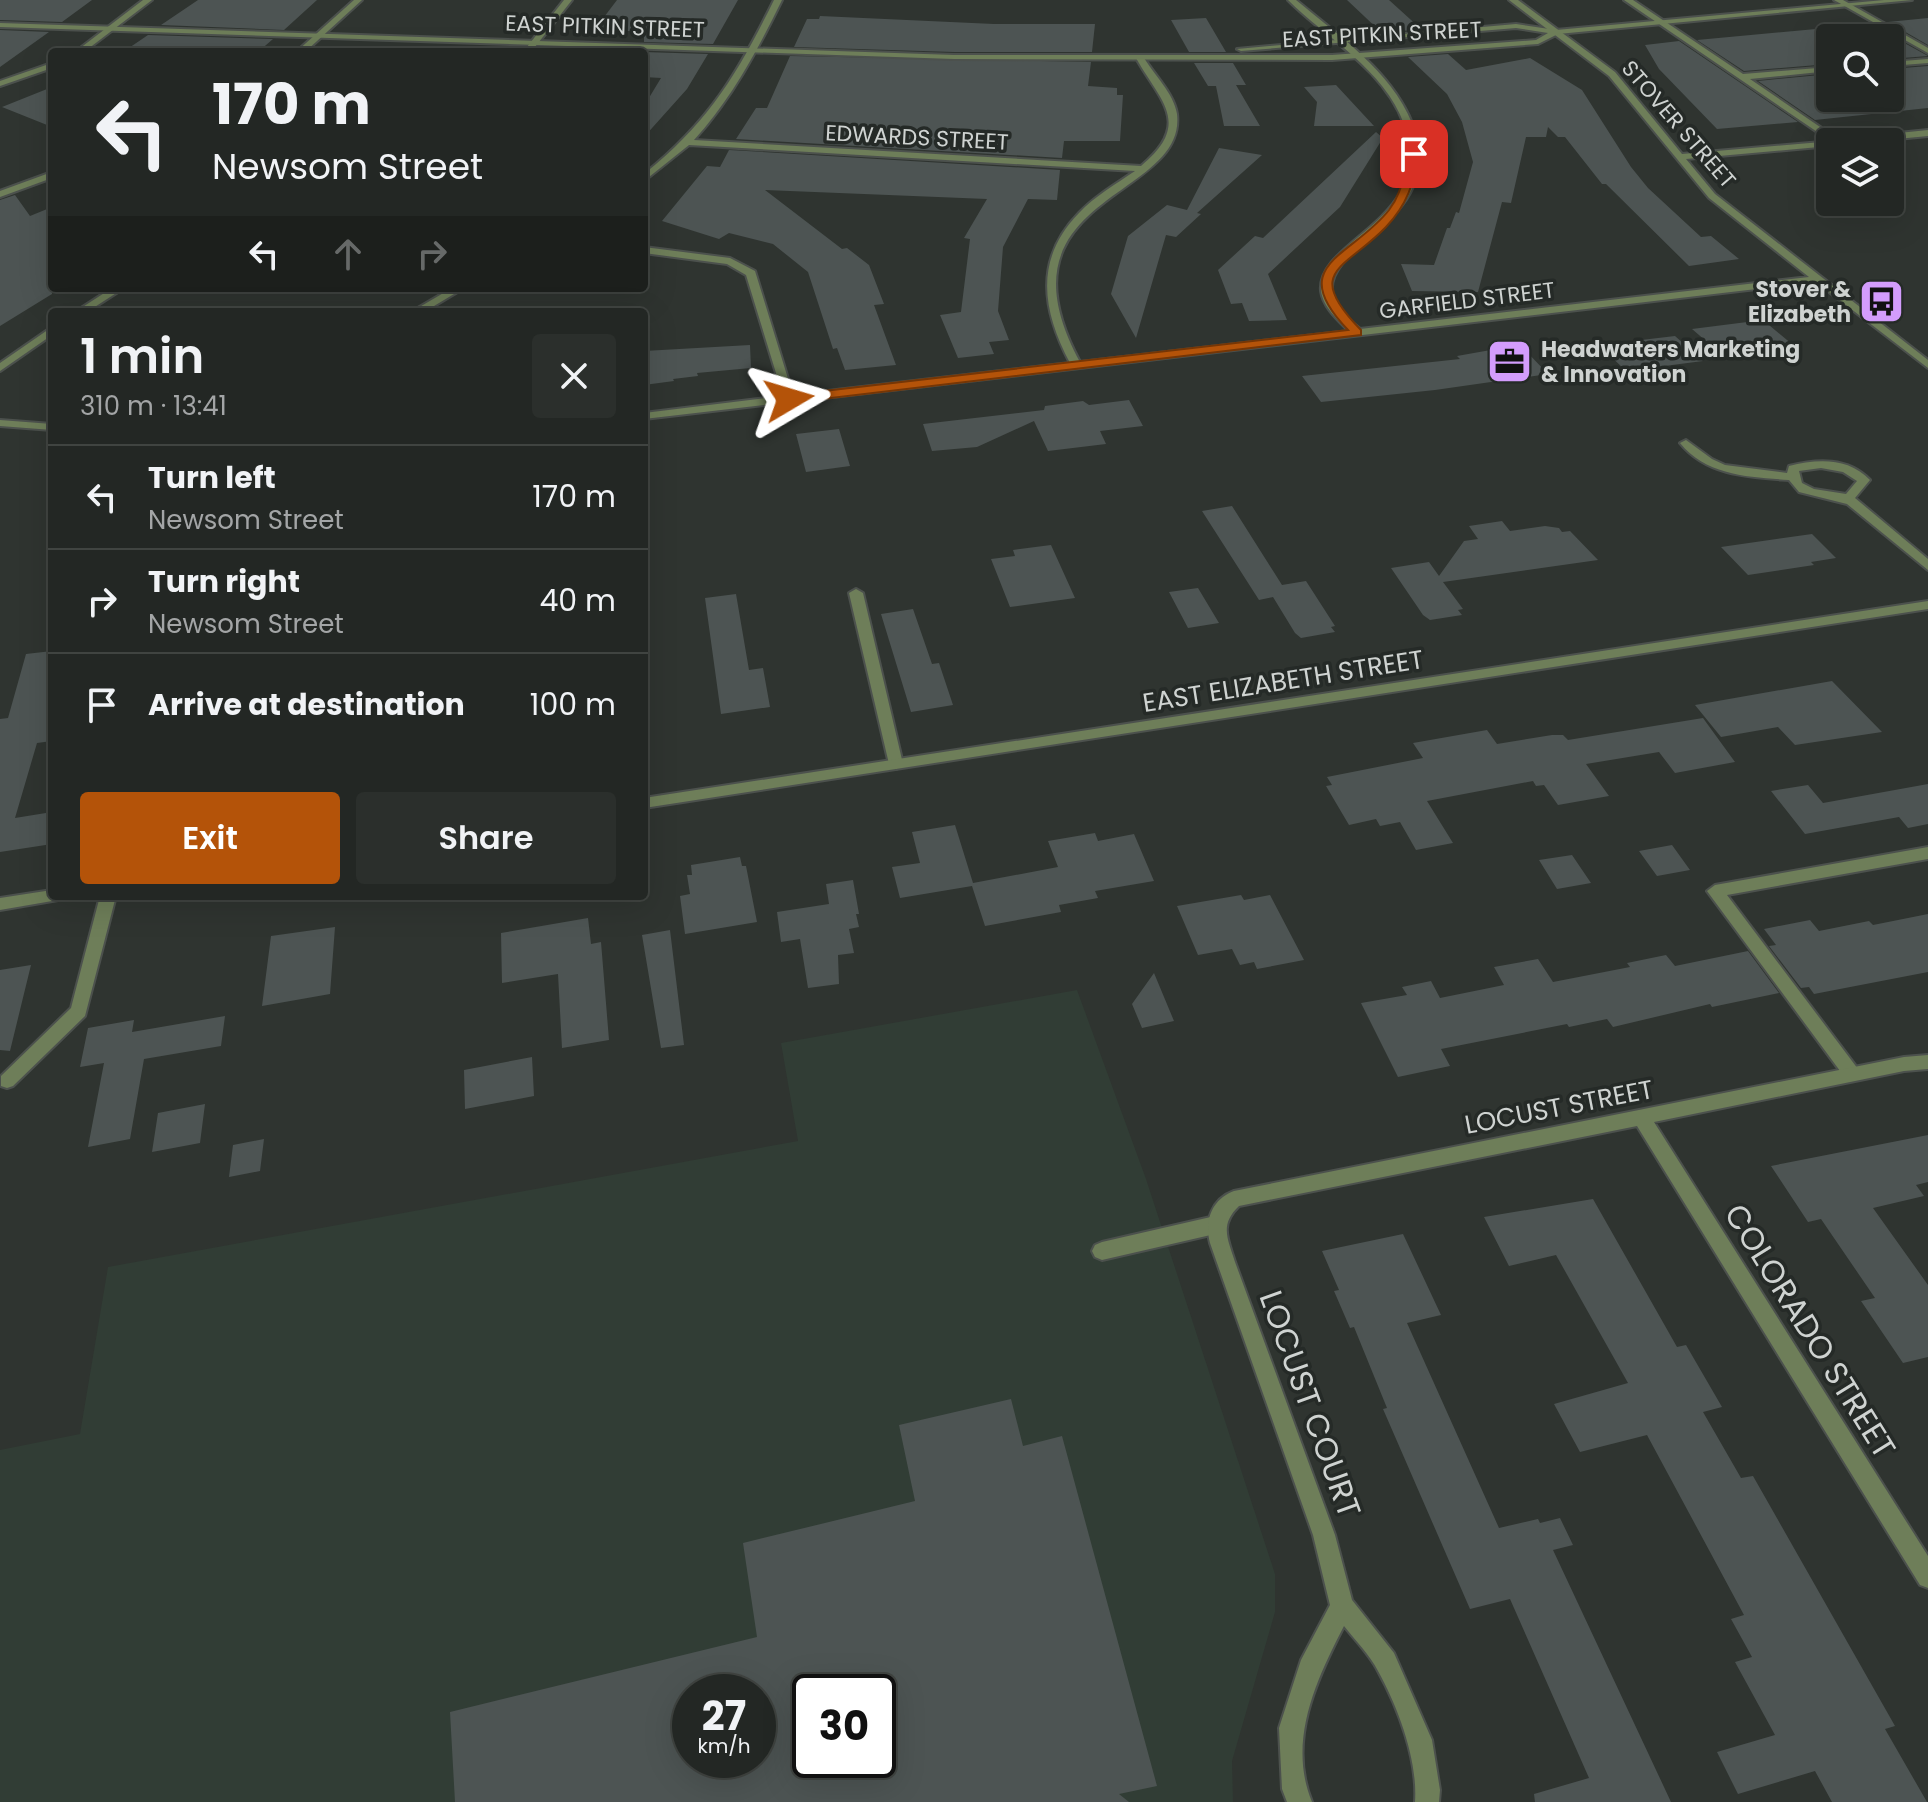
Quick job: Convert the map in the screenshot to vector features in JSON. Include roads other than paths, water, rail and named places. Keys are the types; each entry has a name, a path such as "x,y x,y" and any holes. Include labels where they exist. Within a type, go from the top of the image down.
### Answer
{"street":[{"path":"84,48 148,0"},
{"path":"305,48 358,0"},
{"path":"530,48 568,0"},
{"path":"648,175 688,142 724,101 778,0"},
{"path":"1292,0 1354,55 1393,96 1408,124 1414,154 1407,189 1395,209 1381,226 1335,263 1329,274 1326,293 1333,308 1357,332"},
{"name":"STOVER STREET","path":"1513,0 1612,74 1712,196 1928,365"},
{"path":"1628,0 1818,128"},
{"path":"1838,0 1928,51"},
{"name":"EAST PITKIN STREET","path":"1208,56 1238,49 1516,26 1556,32 1908,0"},
{"name":"EAST PITKIN STREET","path":"0,25 954,57 1208,56 1246,59 1538,42 1556,32"},
{"path":"1076,365 1063,344 1050,303 1050,278 1055,257 1068,232 1083,214 1144,169 1165,144 1173,114 1140,58"},
{"path":"1904,63 1928,61"},
{"path":"0,84 48,66"},
{"path":"1742,77 1816,70"},
{"path":"1904,135 1928,133"},
{"name":"EDWARDS STREET","path":"688,142 1144,169"},
{"path":"1679,157 1816,144"},
{"path":"0,194 48,176"},
{"path":"648,251 730,261 751,273 789,399"},
{"name":"GARFIELD STREET","path":"648,416 1817,279"},
{"path":"86,308 112,292"},
{"path":"423,308 452,292"},
{"path":"0,368 48,333"},
{"path":"0,423 48,427"},
{"path":"1686,443 1707,461 1725,469 1792,477"},
{"path":"1849,498 1864,480 1841,466 1816,463 1793,469 1792,477 1797,486 1812,493 1849,498 1928,566"},
{"path":"856,593 896,764"},
{"name":"EAST ELIZABETH STREET","path":"648,802 1928,605"},
{"path":"1852,1074 1715,891 1928,853"},
{"path":"0,904 48,897"},
{"path":"7,1081 79,1011 107,900"},
{"name":"LOCUST STREET","path":"1215,1225 1221,1210 1234,1199 1852,1074 1928,1062"},
{"name":"COLORADO STREET","path":"1641,1117 1928,1577"},
{"path":"1102,1251 1215,1225"},
{"name":"LOCUST COURT","path":"1215,1225 1324,1535 1342,1606 1386,1661 1420,1740 1427,1802"},
{"path":"1300,1802 1294,1789 1291,1728 1309,1668 1342,1606"}],"place":[{"name":"Stover & Elizabeth","path":"1882,302"},
{"name":"Headwaters Marketing & Innovation","path":"1510,362"}]}
